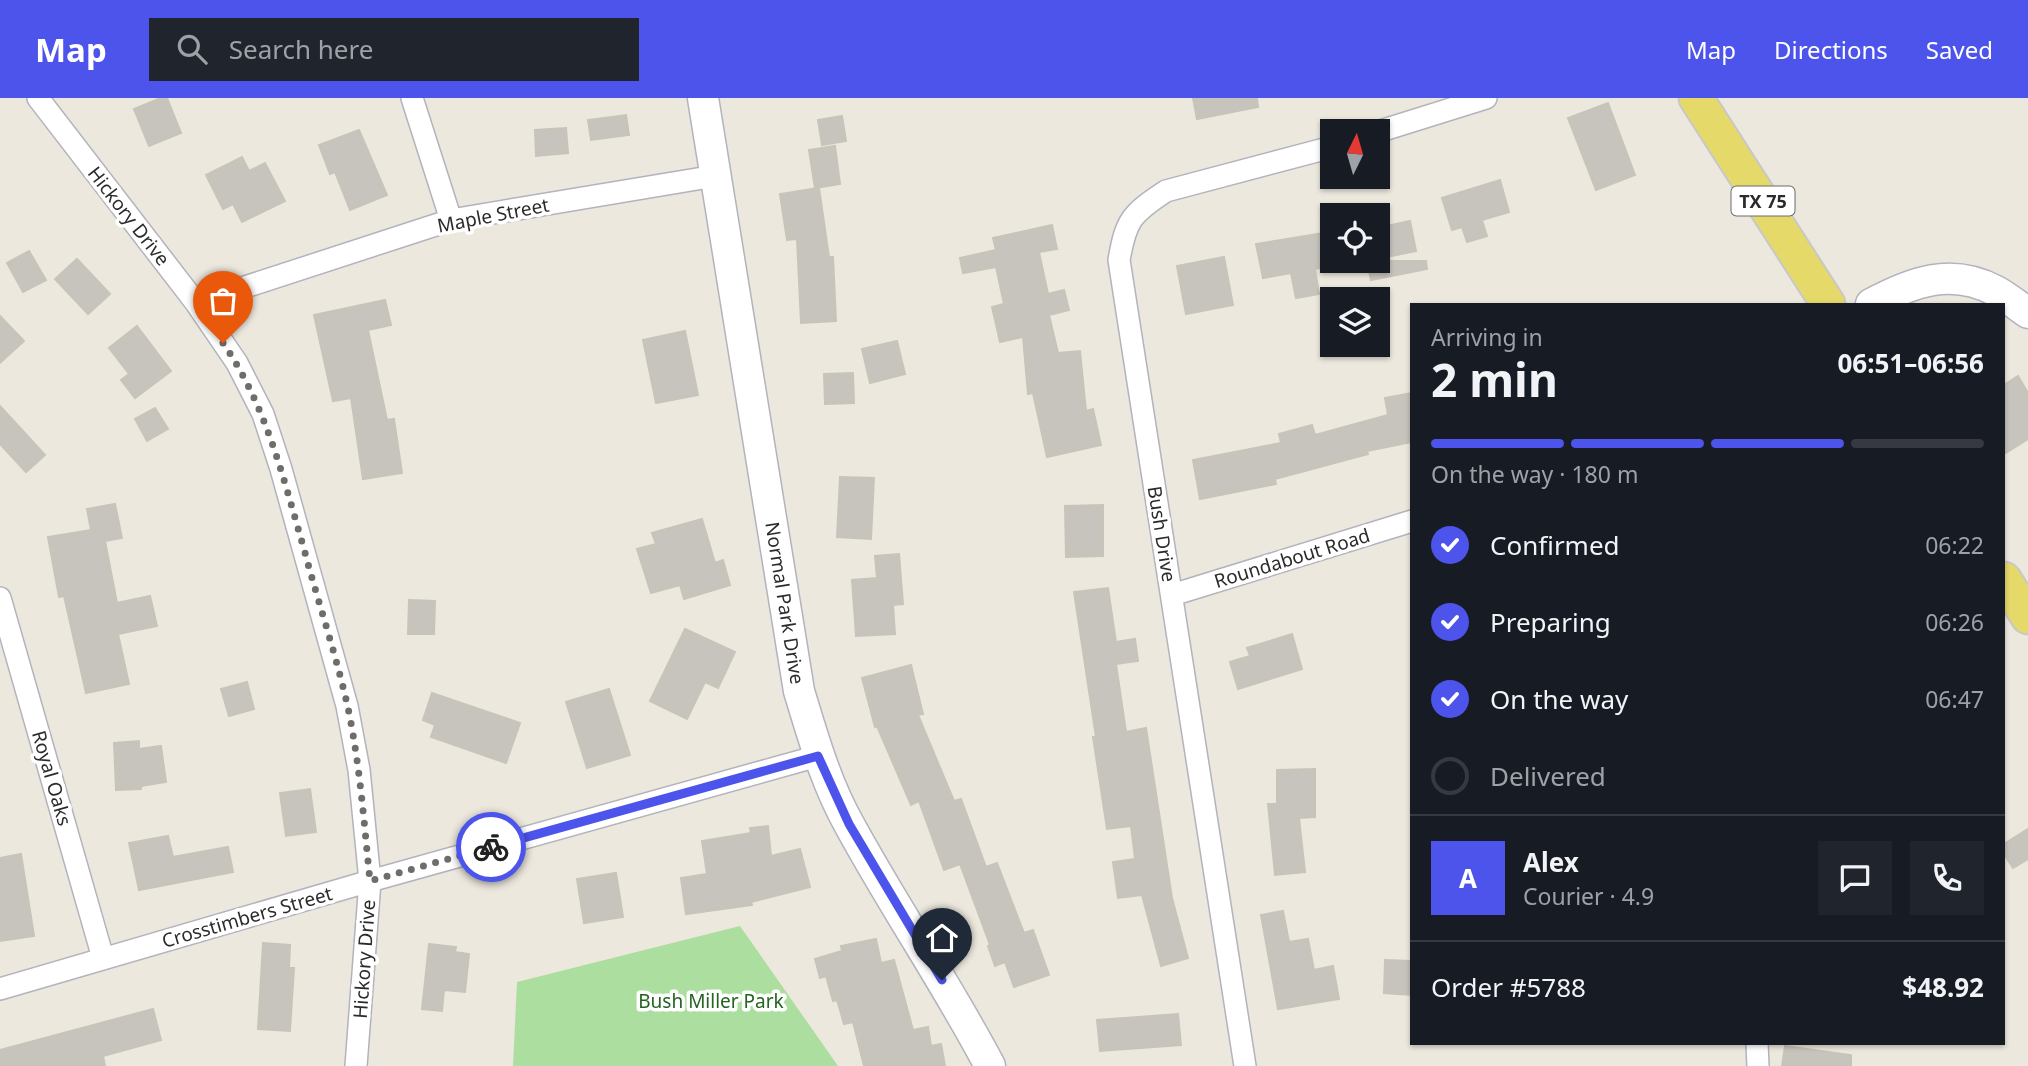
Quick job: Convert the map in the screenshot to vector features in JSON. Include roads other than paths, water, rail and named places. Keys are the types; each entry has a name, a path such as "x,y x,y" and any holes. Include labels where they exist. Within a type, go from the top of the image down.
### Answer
{"main road":[{"name":"TX 75","path":"1696,98 1827,303"},
{"path":"2005,581 2028,617"}],"street":[{"name":"Hickory Drive","path":"38,98 196,303 237,363 263,414 348,706 359,770 370,881 356,1066"},
{"path":"412,98 451,220"},
{"name":"Normal Park Drive","path":"703,98 799,691 818,756 849,824 968,1024 990,1066"},
{"path":"1390,128 1486,98"},
{"name":"Bush Drive","path":"1245,1066 1119,260 1124,229 1142,207 1166,191 1320,150"},
{"name":"Maple Street","path":"196,303 451,220 715,176"},
{"path":"1873,303 1895,291 1928,279 1965,280 1996,291 2028,313"},
{"name":"Roundabout Road","path":"1172,595 1410,522"},
{"name":"Royal Oaks","path":"0,598 103,958"},
{"name":"Crosstimbers Street","path":"0,989 370,881 818,756"},
{"path":"1757,1045 1758,1066"}],"park label":[{"name":"Bush Miller Park","path":"711,1001"}]}
